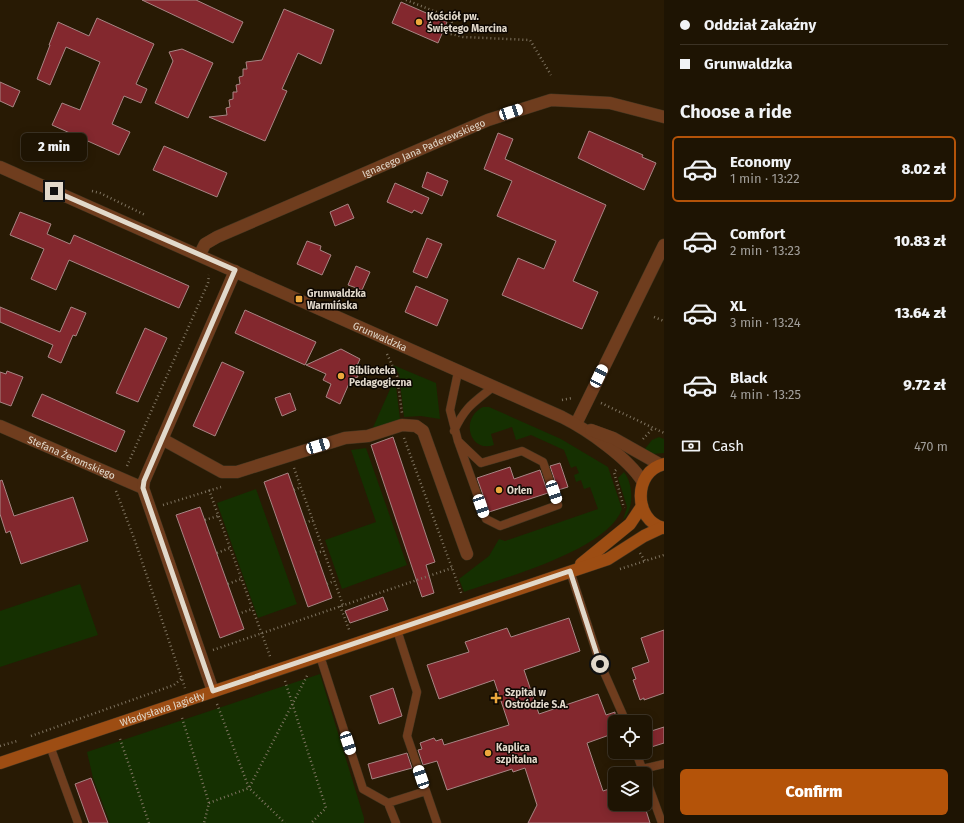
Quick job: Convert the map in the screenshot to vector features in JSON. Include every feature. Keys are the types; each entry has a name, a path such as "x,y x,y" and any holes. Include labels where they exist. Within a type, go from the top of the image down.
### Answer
{"main road":[{"path":"662,464 650,472 643,482 640,494 642,506 648,519 662,528"},
{"name":"Władysława Jagiełły","path":"572,570 630,524 642,506"},
{"name":"Władysława Jagiełły","path":"0,763 608,559 662,528"}],"street":[{"name":"Ignacego Jana Paderewskiego","path":"200,254 205,244 216,237 488,120 550,100 610,103 664,117"},
{"name":"Grunwaldzka","path":"0,167 200,254 580,426 613,438 662,464"},
{"path":"580,426 588,398 664,245"},
{"path":"213,691 143,488 144,481 235,270"},
{"path":"162,439 222,472 237,472 345,438 368,436 402,425 416,426 423,431 467,554"},
{"name":"Stefana Żeromskiego","path":"0,426 120,480 143,488"},
{"name":"Grunwaldzka","path":"580,426 634,470 643,482"}],"lane":[{"path":"458,372 450,410 454,431 486,519 500,526 558,505 543,462 522,451 481,464 458,441"},
{"path":"454,431 462,414 472,403 493,387"},
{"path":"572,570 600,664 623,715"},
{"path":"397,630 417,692 407,736 438,823"},
{"path":"320,656 363,789 388,803 396,823"},
{"path":"50,746 78,823"},
{"path":"652,769 664,764"},
{"path":"388,803 426,791"},
{"path":"652,795 662,823"}],"path":[{"path":"406,0 449,17 453,25 451,34"},
{"path":"443,32 463,37 530,40 551,75"},
{"path":"189,700 134,538 116,492 208,283 210,277 205,272"},
{"path":"654,317 664,321"},
{"path":"386,352 398,376 402,418"},
{"path":"588,398 664,433"},
{"path":"402,432 462,595"},
{"path":"292,464 324,551 350,634"},
{"path":"294,490 301,487"},
{"path":"209,490 272,662"},
{"path":"205,520 218,516"},
{"path":"305,523 313,520"},
{"path":"217,553 230,548"},
{"path":"316,553 324,551"},
{"path":"213,657 211,651 452,568"},
{"path":"228,584 241,579"},
{"path":"327,584 334,581"},
{"path":"238,614 252,609"},
{"path":"209,802 249,788 308,673"},
{"path":"26,738 174,684 182,678"},
{"path":"280,682 286,681 326,808 311,823"},
{"path":"210,706 223,701"},
{"path":"217,704 249,788 285,823"},
{"path":"182,718 209,802 204,823"},
{"path":"120,739 149,823"},
{"path":"0,746 19,740"}],"green space":[{"path":"393,365 436,383 440,419 421,416 404,417 399,374"},
{"path":"395,378 400,419 371,432"},
{"path":"483,407 489,407 561,439 608,467 622,509 613,524 597,537 576,550 552,561 464,592 459,579 489,556 499,539 505,541 598,509 590,487 584,489 581,480 576,482 574,475 579,473 576,466 571,468 564,450 531,435 516,440 512,427 491,434 494,445 485,446 478,444 470,433 470,426 476,412"},
{"path":"659,437 664,439 664,453 653,454 644,450 652,440"},
{"path":"366,448 407,565 342,589 325,540 376,522 351,450"},
{"path":"624,472 630,483 631,503 627,515 623,520 627,507 618,478"},
{"path":"256,489 297,604 258,618 217,503"},
{"path":"80,584 98,635 0,667 0,611"},
{"path":"320,674 364,818 364,823 110,823 93,778 87,752"}],"building":[{"path":"142,0 196,0 243,22 233,43"},
{"name":"Kościół pw. Świętego Marcina","path":"401,2 447,22 438,43 392,23"},
{"path":"284,9 334,30 321,64 298,53 282,89 287,91 265,141 209,117 227,115 226,108 230,107 229,100 233,99 233,92 237,92 236,85 240,84 239,77 243,76 243,69 247,69 246,62 262,60"},
{"path":"97,18 154,44 136,84 147,89 141,103 124,96 112,124 130,132 119,155 52,125 62,103 80,110 100,62 66,47 50,85 37,79 58,22 89,36"},
{"path":"182,49 213,63 188,118 155,103 173,61 169,52"},
{"path":"0,82 20,91 13,107 0,101"},
{"path":"589,131 643,155 642,157 656,163 644,190 578,158"},
{"path":"498,133 513,139 505,159 606,205 573,281 598,292 582,329 502,295 518,258 544,269 556,241 497,216 512,181 484,169"},
{"path":"164,146 227,173 217,197 153,170"},
{"path":"427,172 448,181 442,196 422,187"},
{"path":"395,183 429,198 422,214 414,210 412,213 387,202"},
{"path":"348,204 354,218 335,226 330,212"},
{"path":"20,212 51,224 47,234 70,244 74,235 189,286 179,308 69,260 56,290 31,279 44,249 10,235"},
{"path":"427,238 442,244 427,278 413,272"},
{"path":"307,241 321,246 320,250 331,255 322,275 297,264"},
{"path":"356,266 370,272 362,290 348,285"},
{"path":"416,286 448,300 437,326 405,312"},
{"path":"0,307 60,332 71,307 86,313 76,336 73,335 61,363 48,357 53,345 0,322"},
{"path":"245,310 316,342 305,365 235,333"},
{"path":"145,328 167,338 138,402 116,393"},
{"name":"Biblioteka Pedagogiczna","path":"341,349 360,359 355,370 358,377 351,379 340,404 326,397 331,384 323,380 326,374 306,365"},
{"path":"222,362 244,372 215,436 193,426"},
{"path":"7,371 23,377 11,406 0,402 0,372 6,374"},
{"path":"290,393 296,410 282,416 275,398"},
{"path":"42,394 125,431 116,452 32,416"},
{"path":"393,437 435,562 426,565 434,593 422,597 371,445"},
{"path":"560,463 568,487 558,490 550,466"},
{"name":"Orlen","path":"510,467 514,479 540,470 548,493 489,512 477,478"},
{"path":"288,473 332,598 308,607 264,482"},
{"path":"2,480 14,516 73,497 88,541 21,564 10,531 6,533 0,514 0,481"},
{"path":"200,507 244,629 220,638 176,515"},
{"path":"383,597 388,610 350,623 345,611"},
{"name":"Szpital w Ostródzie S.A.","path":"569,618 580,651 524,670 539,714 598,694 606,715 615,712 615,715 608,715 608,736 587,743 603,791 608,789 608,811 646,811 650,823 528,823 537,805 525,768 513,772 512,769 447,790 437,761 423,765 418,750 422,749 420,743 434,738 436,741 442,739 444,745 509,725 494,680 439,699 427,665 469,652 465,642 507,628 511,637"},
{"path":"664,630 664,693 640,700 633,680 636,679 632,668 649,662 641,638"},
{"path":"393,688 402,716 379,724 370,696"},
{"path":"664,727 664,743 652,747 652,731"},
{"path":"407,753 412,768 372,779 368,764"},
{"path":"91,778 108,823 89,823 75,784"}],"place":[{"name":"Kościół pw. Świętego Marcina","path":"419,22"},
{"name":"Grunwaldzka Warmińska","path":"299,299"},
{"name":"Biblioteka Pedagogiczna","path":"341,376"},
{"name":"Orlen","path":"499,490"},
{"name":"Szpital w Ostródzie S.A.","path":"496,698"},
{"name":"Kaplica szpitalna","path":"488,753"}],"route":[{"path":"54,191 235,270 144,481 143,488 213,691 570,571 600,664"}]}
